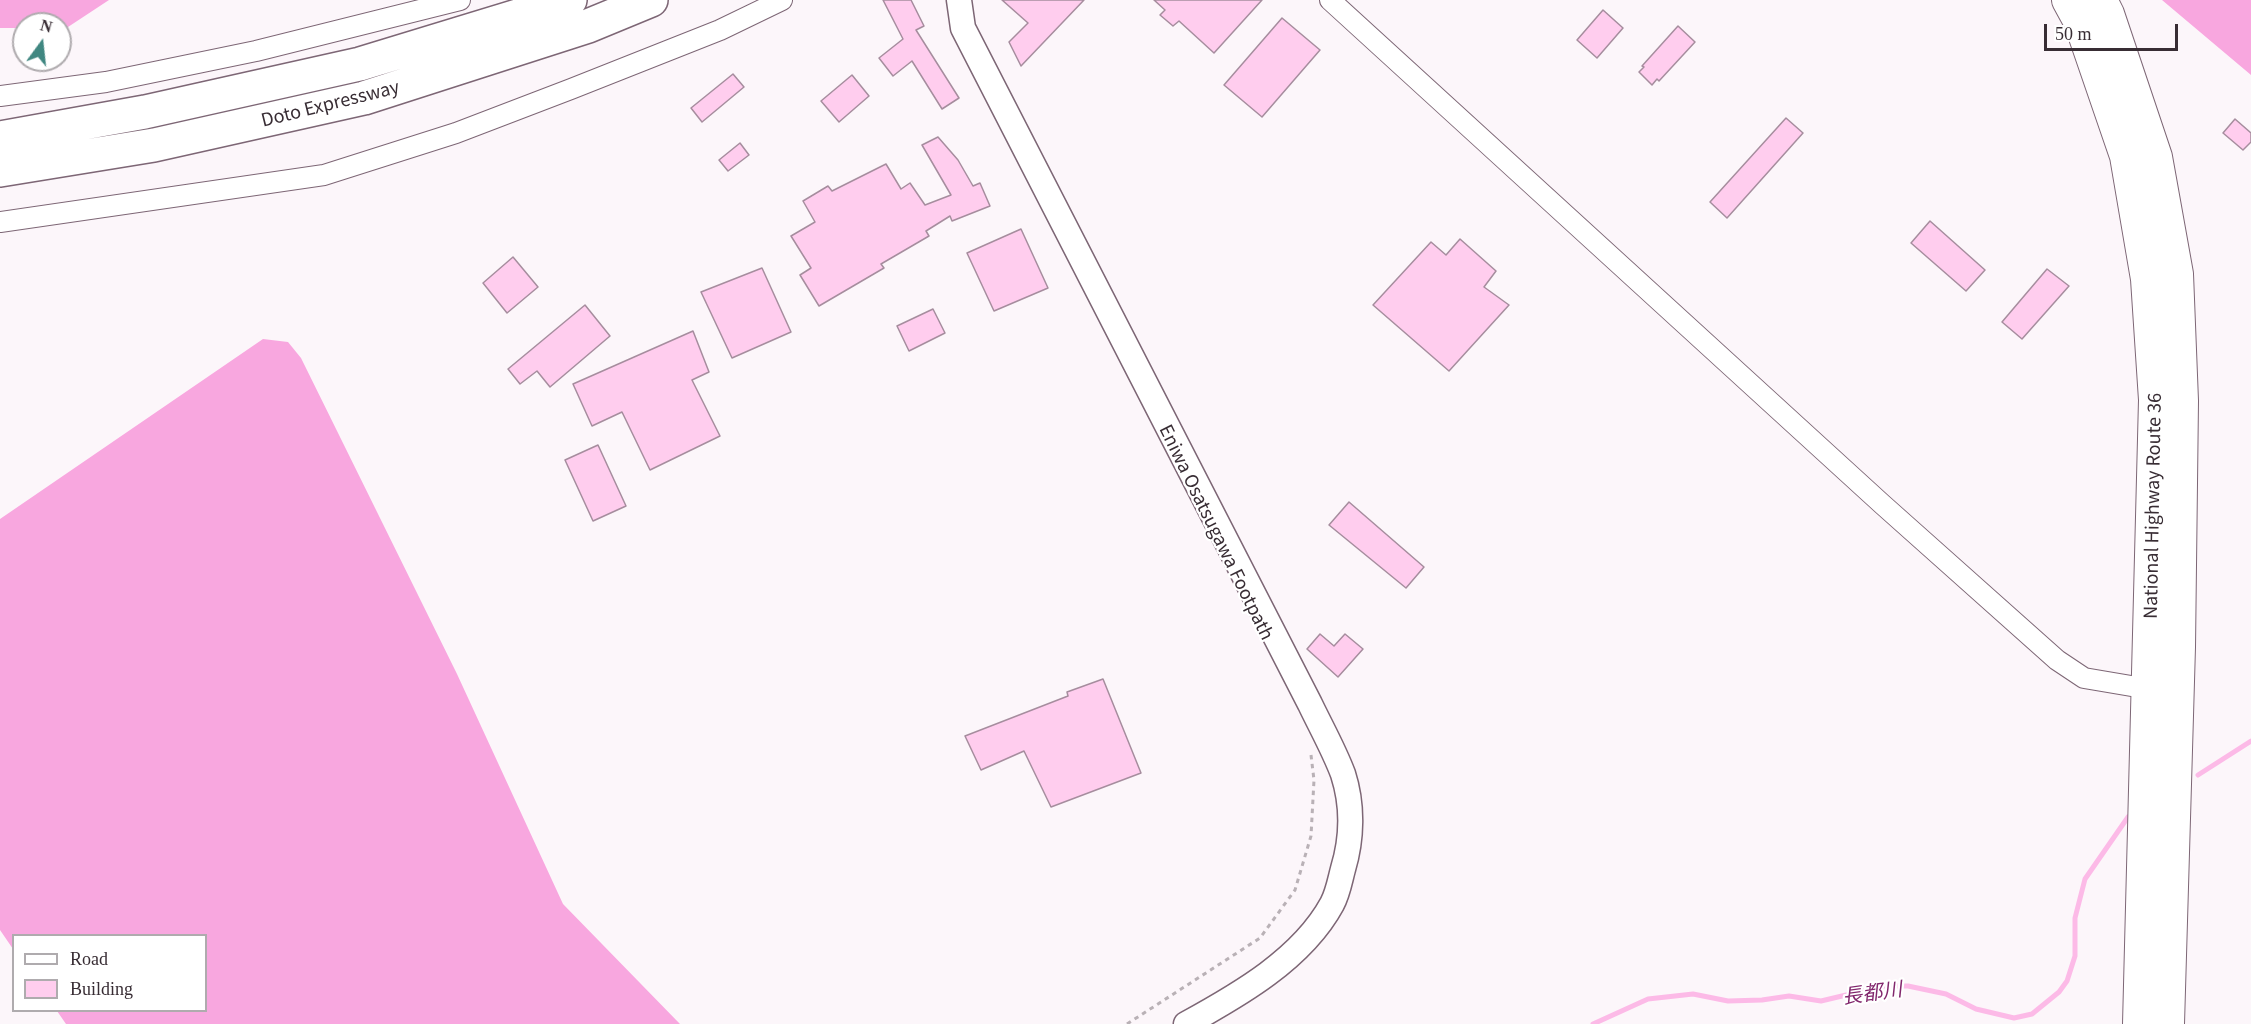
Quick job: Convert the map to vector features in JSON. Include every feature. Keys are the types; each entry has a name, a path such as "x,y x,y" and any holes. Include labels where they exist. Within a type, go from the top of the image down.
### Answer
{"highway":[{"name":"Doto Expressway","path":"0,138 145,112 360,64 570,0"},
{"name":"Doto Expressway","path":"0,171 154,145 364,98 588,26 651,0"},
{"name":"National Highway Route 36","path":"2068,0 2080,22 2126,156 2147,279 2155,400 2139,1024"},
{"name":"National Highway Route 36","path":"2101,0 2108,14 2156,157 2177,274 2182,401 2179,647 2168,1024"}],"street":[{"path":"0,96 106,82 256,51 460,0"},
{"path":"0,222 324,175 456,133 720,30 782,0"},
{"path":"959,0 963,28 1304,693 1343,775 1350,812 1349,849 1333,902 1313,933 1276,966 1229,1000 1186,1024"},
{"path":"1330,0 2057,660 2084,678 2149,689"}],"path":[{"path":"1127,1024 1260,938 1295,890 1311,836 1314,780 1310,750"}],"shaded area":[{"path":"0,0 109,0 72,24 72,12 12,12 12,28 0,28"},
{"path":"2162,0 2251,0 2251,75"},
{"path":"263,339 288,342 301,358 457,674 563,904 680,1024 66,1024 58,1012 207,1012 207,934 12,934 12,948 0,930 0,519"}],"building":[{"path":"883,0 911,0 924,26 916,30 959,98 942,109 912,61 893,76 879,58 903,39"},
{"path":"1002,0 1084,0 1021,66 1009,42 1028,23"},
{"path":"1154,0 1262,0 1214,53 1179,21 1173,26 1160,15 1165,10"},
{"path":"1603,10 1623,28 1597,58 1577,40"},
{"path":"1282,18 1320,50 1262,117 1224,85"},
{"path":"1678,26 1695,42 1659,81 1657,79 1652,85 1639,72"},
{"path":"733,74 744,87 702,122 691,108"},
{"path":"852,75 869,96 839,122 821,101"},
{"path":"1786,118 1803,133 1727,218 1710,202"},
{"path":"2235,119 2251,133 2251,142 2243,150 2223,133"},
{"path":"938,137 958,160 973,186 980,183 990,206 952,221 950,216 926,231 929,236 881,264 884,268 819,306 800,275 811,268 791,236 815,222 803,201 828,186 832,191 886,164 901,189 910,183 925,205 951,195 922,145"},
{"path":"740,143 749,155 728,171 719,160"},
{"path":"1930,221 1985,270 1966,291 1911,243"},
{"path":"1021,229 1048,288 994,311 967,253"},
{"path":"1460,239 1496,271 1484,287 1509,305 1449,371 1373,305 1431,242 1446,255"},
{"path":"513,257 538,287 507,313 483,283"},
{"path":"762,268 791,332 732,358 701,292"},
{"path":"2047,269 2069,286 2022,339 2002,322"},
{"path":"585,305 610,336 550,387 537,371 520,384 508,369"},
{"path":"933,309 945,333 909,351 897,326"},
{"path":"693,331 709,372 692,380 720,436 650,470 622,412 592,426 573,384"},
{"path":"598,445 626,506 593,521 565,460"},
{"path":"1349,502 1424,567 1406,588 1329,525"},
{"path":"1320,634 1334,646 1345,634 1363,649 1338,677 1307,649"},
{"path":"1103,679 1141,773 1051,807 1024,751 981,770 965,736 1068,696 1067,692"}],"waterway":[{"name":"長都川","path":"2198,775 2251,741"},
{"name":"長都川","path":"1593,1024 1648,999 1693,994 1728,1001 1789,996 1821,1001 1884,986 1908,986 1946,994 1976,1009 2014,1018 2032,1014 2059,992 2067,981 2075,956 2075,918 2085,879 2128,817"}]}
